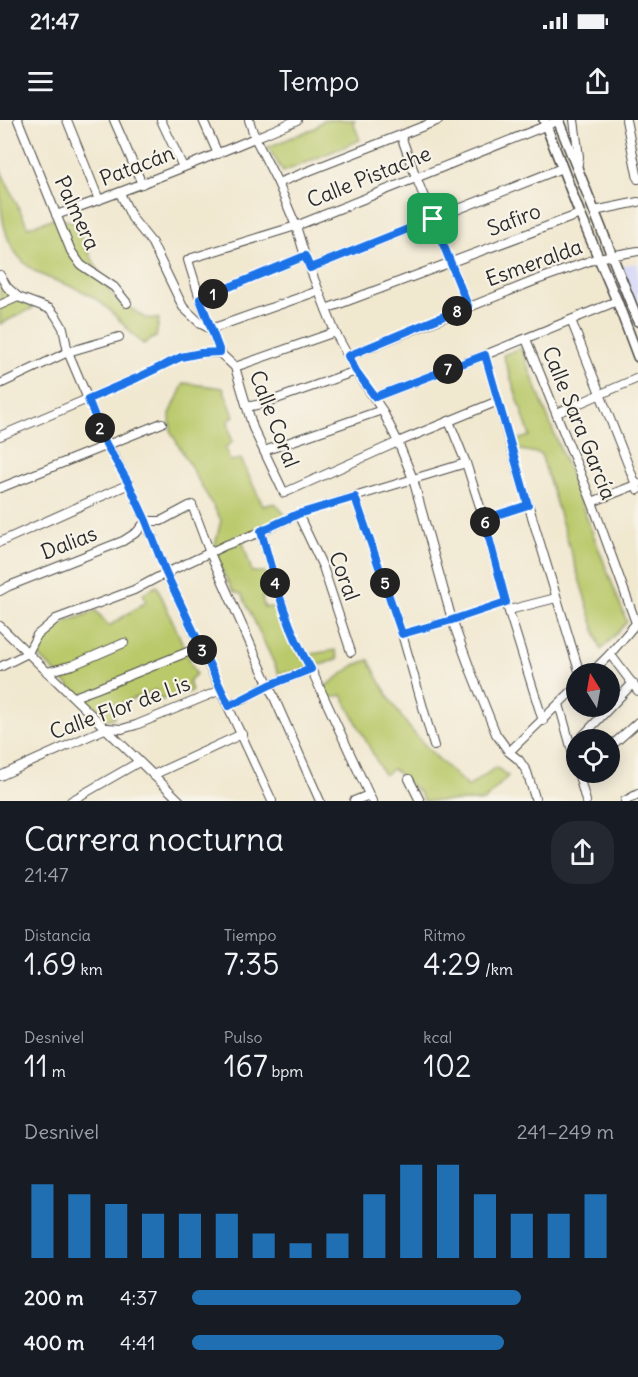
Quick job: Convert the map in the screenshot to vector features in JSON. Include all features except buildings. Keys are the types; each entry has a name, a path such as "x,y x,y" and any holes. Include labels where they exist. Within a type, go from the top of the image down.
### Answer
{"street":[{"name":"Palmera","path":"18,120 71,250 81,265 114,287 127,303"},
{"path":"67,120 99,200"},
{"path":"114,120 142,183"},
{"path":"161,120 183,167"},
{"path":"203,120 218,154"},
{"path":"249,120 255,138 278,183 296,226 305,256 335,332 356,371 375,397 398,442 413,479 452,620 470,669 496,734 527,772 536,801"},
{"name":"Patacán","path":"56,215 218,154 296,120"},
{"path":"278,183 439,120"},
{"path":"559,120 638,321"},
{"name":"Calle Pistache","path":"188,260 296,226 545,123 559,120"},
{"path":"574,120 579,158 577,170"},
{"path":"626,120 638,178"},
{"path":"545,123 638,357"},
{"path":"401,135 468,306"},
{"path":"310,268 562,168"},
{"path":"120,192 132,218 152,243 183,307 211,329 318,291"},
{"path":"594,211 638,202"},
{"name":"Safiro","path":"326,309 580,214"},
{"name":"Esmeralda","path":"348,356 534,281 598,258 638,251"},
{"path":"200,299 305,256"},
{"name":"Calle Coral","path":"188,260 220,352 235,367 253,428 284,493 398,442"},
{"path":"0,275 7,287 18,297 50,309 63,328 68,352 106,444 129,484 166,573 272,801"},
{"path":"0,305 18,297"},
{"path":"375,397 617,301"},
{"path":"572,320 637,486 592,502"},
{"path":"235,367 335,332"},
{"path":"0,384 68,352 119,337"},
{"name":"Calle Sara García","path":"526,339 592,502 637,622"},
{"path":"0,435 137,378 181,357 220,352"},
{"path":"485,355 577,663"},
{"path":"247,407 265,403 356,371"},
{"path":"556,413 638,378"},
{"path":"398,442 498,401"},
{"path":"264,451 382,410"},
{"path":"449,421 466,463 484,519 543,721"},
{"path":"0,489 162,423"},
{"path":"0,667 28,653 37,635 56,619 134,590 166,573 298,514 466,463"},
{"path":"0,542 129,484"},
{"path":"355,497 402,634 434,746"},
{"path":"484,519 528,505"},
{"path":"146,521 161,521 192,506 210,553 320,801"},
{"name":"Coral","path":"298,514 323,567 351,652"},
{"name":"Dalias","path":"0,591 123,541 137,532 146,521"},
{"path":"261,531 277,590 302,655 311,669 370,798 354,801"},
{"path":"402,634 508,606 556,598"},
{"path":"601,663 637,622"},
{"path":"0,626 178,799"},
{"path":"47,672 73,665 124,644"},
{"path":"74,697 201,647"},
{"path":"610,654 638,692"},
{"path":"229,706 270,685 311,669"},
{"path":"589,729 633,683"},
{"name":"Calle Flor de Lis","path":"0,776 107,729 122,729 136,725 221,690"},
{"path":"509,752 566,697"},
{"path":"559,704 567,729"},
{"path":"620,738 638,722"},
{"path":"153,775 242,734"},
{"path":"71,801 140,762"},
{"path":"409,780 420,801"},
{"path":"582,783 586,801"},
{"path":"625,801 638,794"},
{"path":"168,801 178,799"}],"shaded area":[{"path":"638,263 638,309 621,266"}],"green space":[{"path":"323,120 355,120 353,122 360,140 283,172 268,147 315,128"},
{"path":"0,169 28,227 55,218 74,222 112,295 145,318 159,319 156,337 143,344 96,299 36,272 24,263 15,252 4,227"},
{"path":"0,282 33,308 0,324"},
{"path":"521,348 627,622 601,650 541,454 516,449 517,440 530,436 503,355"},
{"path":"184,383 223,388 234,416 228,421 232,442 225,448 230,461 241,459 263,506 275,503 286,516 241,536 252,572 265,572 271,590 262,597 264,607 277,608 300,656 335,650 338,659 279,674 242,595 233,591 213,554 221,520 171,432 170,414"},
{"path":"157,586 196,674 189,681 192,691 160,700 156,690 112,707 115,717 104,721 37,654 47,635 66,622 96,611 109,626 146,602 143,593"},
{"path":"369,660 406,723 427,748 468,787 496,767 508,776 484,801 424,801 419,792 393,769 384,775 342,695 326,699 322,689 355,665"}],"route":[{"path":"433,219 468,306 348,356 375,397 485,355 528,505 484,519 506,602 402,634 355,497 298,514 261,531 277,590 302,655 311,669 270,685 229,706 166,573 129,484 106,444 88,399 181,357 220,352 200,299 305,256 310,268 433,219"}]}
